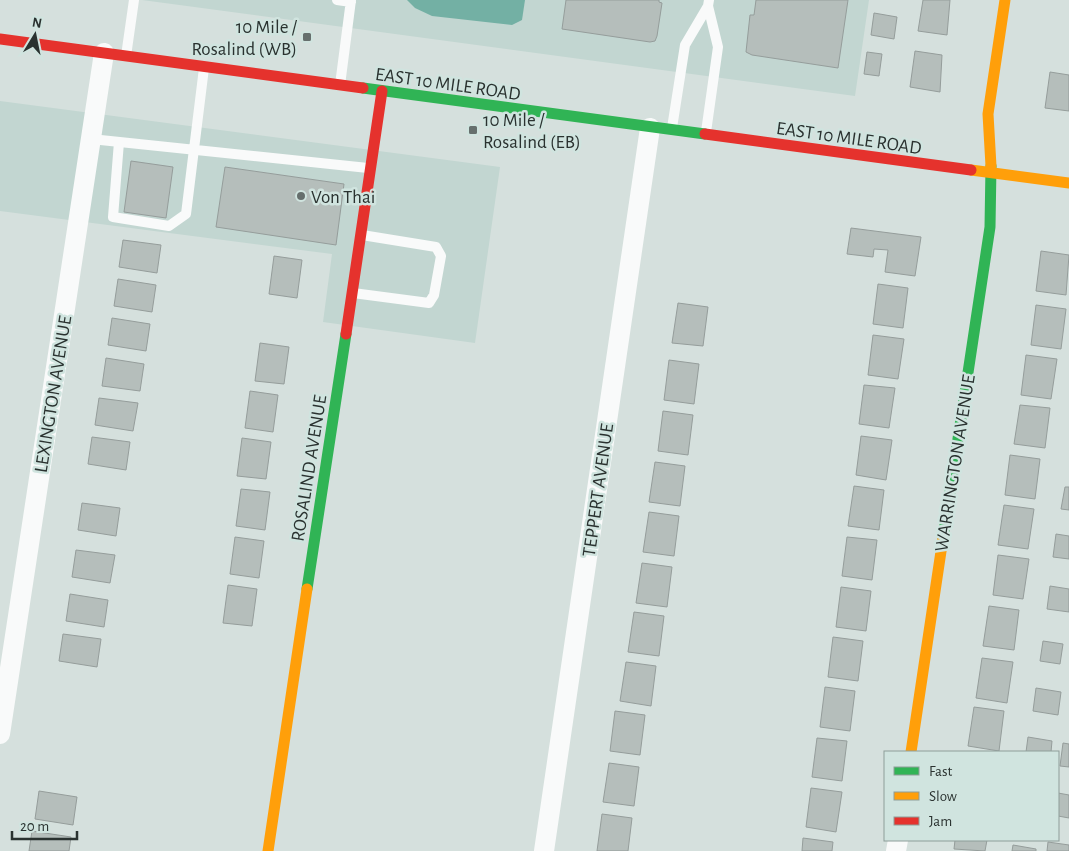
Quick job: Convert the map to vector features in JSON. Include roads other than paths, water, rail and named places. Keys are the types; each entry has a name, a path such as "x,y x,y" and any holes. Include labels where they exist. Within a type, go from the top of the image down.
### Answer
{"street":[{"name":"WARRINGTON AVENUE","path":"911,751 990,227 992,173 988,114 1004,0"},
{"name":"EAST 10 MILE ROAD","path":"0,39 1069,183"},
{"name":"LEXINGTON AVENUE","path":"0,734 104,53"},
{"name":"ROSALIND AVENUE","path":"268,851 382,91"},
{"name":"TEPPERT AVENUE","path":"544,851 650,128"}],"lane":[{"path":"126,56 134,0"},
{"path":"336,0 351,1 340,86"},
{"path":"672,131 685,45 708,3"},
{"path":"706,135 718,47 708,3"},
{"path":"119,142 113,217 170,226 186,214 204,67"},
{"path":"91,139 371,168"},
{"path":"352,293 429,303 434,295 441,256 436,247 361,235"}],"place":[{"name":"10 Mile / Rosalind (WB)","path":"307,37"},
{"name":"10 Mile / Rosalind (EB)","path":"473,130"},
{"name":"Von Thai","path":"301,196"}]}
